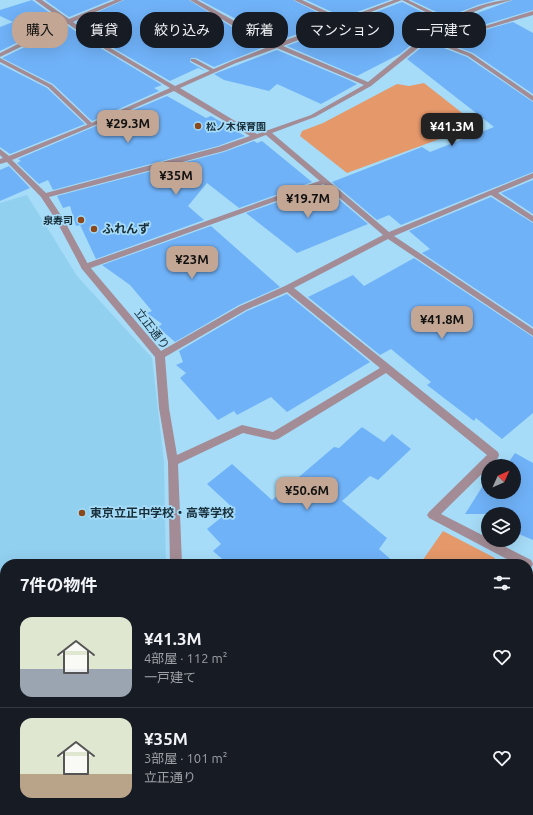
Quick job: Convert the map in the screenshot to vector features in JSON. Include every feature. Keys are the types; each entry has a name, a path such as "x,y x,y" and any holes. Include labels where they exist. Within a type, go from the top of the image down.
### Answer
{"street":[{"path":"38,0 54,12"},
{"path":"68,22 120,0"},
{"path":"193,0 232,23"},
{"path":"297,0 323,12"},
{"path":"364,12 399,0"},
{"path":"404,0 429,12"},
{"path":"469,12 503,1"},
{"path":"486,27 533,14"},
{"path":"68,23 105,48 257,137"},
{"path":"0,55 14,48"},
{"path":"4,160 91,125 267,48"},
{"path":"281,48 369,85"},
{"path":"44,196 160,166 257,137 314,116 369,85 415,48"},
{"path":"452,48 470,55 533,99"},
{"path":"0,60 50,86 91,125"},
{"path":"193,60 214,71"},
{"path":"267,133 397,243 533,333"},
{"name":"立正通り","path":"0,151 4,160 44,196 60,220 85,267 160,356 164,408 173,462 173,500 177,548 176,559"},
{"path":"160,356 242,308 288,288 388,236 533,175"},
{"path":"85,267 325,182"},
{"path":"493,193 533,220"},
{"path":"288,288 494,455 433,515 516,559"},
{"path":"173,462 242,429 274,436 387,368"}],"shaded area":[{"path":"424,83 466,116 461,123 442,133 445,137 347,173 300,136 302,131 323,123 397,84 409,86"},
{"name":"東京立正中学校・高等学校","path":"27,195 77,276 152,358 164,462 166,559 0,559 0,203"},
{"path":"443,531 495,558 494,559 423,559"}],"building":[{"path":"32,0 49,12 12,12 12,22 0,16 0,10"},
{"path":"45,0 111,0 81,12 76,12 76,14 69,17 68,12 62,12"},
{"path":"124,0 189,0 208,12 140,12 140,48 224,48 224,22 232,27 232,48 262,48 214,67 196,58 191,58 190,62 206,71 198,68 170,81 113,48 132,48 132,12 98,12"},
{"path":"200,0 293,0 316,12 296,12 296,35 288,37 288,12 232,12 232,17"},
{"path":"306,0 390,0 357,12 332,12"},
{"path":"411,0 496,0 460,12 436,12"},
{"path":"513,0 533,0 533,10 486,24 486,12 480,12"},
{"path":"402,2 422,12 402,12 402,48 407,48 400,54 357,76 288,46 296,43 296,48 394,48 394,12 376,12"},
{"path":"12,22 12,45 0,51 0,27"},
{"path":"513,22 533,33 533,94 473,53 460,48 486,48 486,30"},
{"path":"68,26 76,31 76,48 101,48 162,85 154,88 159,91 92,121 53,84 2,58 23,48 68,48"},
{"path":"421,48 444,48 467,57 533,102 533,172 401,225 389,215 377,220 332,182 422,147 430,152 494,127 407,59"},
{"path":"277,50 357,84 321,104 277,84 269,91 224,80 214,74"},
{"path":"0,64 47,88 85,124 10,154 0,147"},
{"path":"167,96 206,118 211,116 245,136 218,146 53,190 48,180 39,184 17,163 21,161 18,159"},
{"path":"254,141 257,143 262,141 312,182 239,208 207,183 188,206 204,220 96,259 80,225 76,226 70,206 63,208 57,196 224,152"},
{"path":"9,166 30,188 0,201 0,170"},
{"path":"533,180 533,214 501,193"},
{"path":"323,186 368,224 297,253 246,213"},
{"path":"491,197 533,223 533,327 422,253 430,249 409,231"},
{"path":"211,226 280,287 239,305 175,342 158,327 162,324 147,313 152,311 130,285 102,265"},
{"path":"414,258 533,337 533,413 502,439 476,418 474,421 427,385 431,382 391,349 380,355 308,297 353,275 364,286"},
{"path":"287,294 370,362 287,412 271,397 237,415 234,411 218,420 180,378 186,373 176,365 183,362 179,351 247,311"},
{"path":"362,427 384,442 392,434 411,449 378,480 370,476 342,501 387,538 379,549 390,559 222,559 213,551 221,544 207,529 233,508 207,484 232,464 272,500 334,447 339,448"},
{"path":"515,453 533,463 533,540 521,535 521,507 481,507 481,514 465,514 481,489 481,499 521,499 521,459 511,459"}],"place":[{"name":"松ノ木保育園","path":"198,126"},
{"name":"泉寿司","path":"81,220"},
{"name":"ふれんず","path":"94,229"},
{"name":"東京立正中学校・高等学校","path":"82,513"}]}
